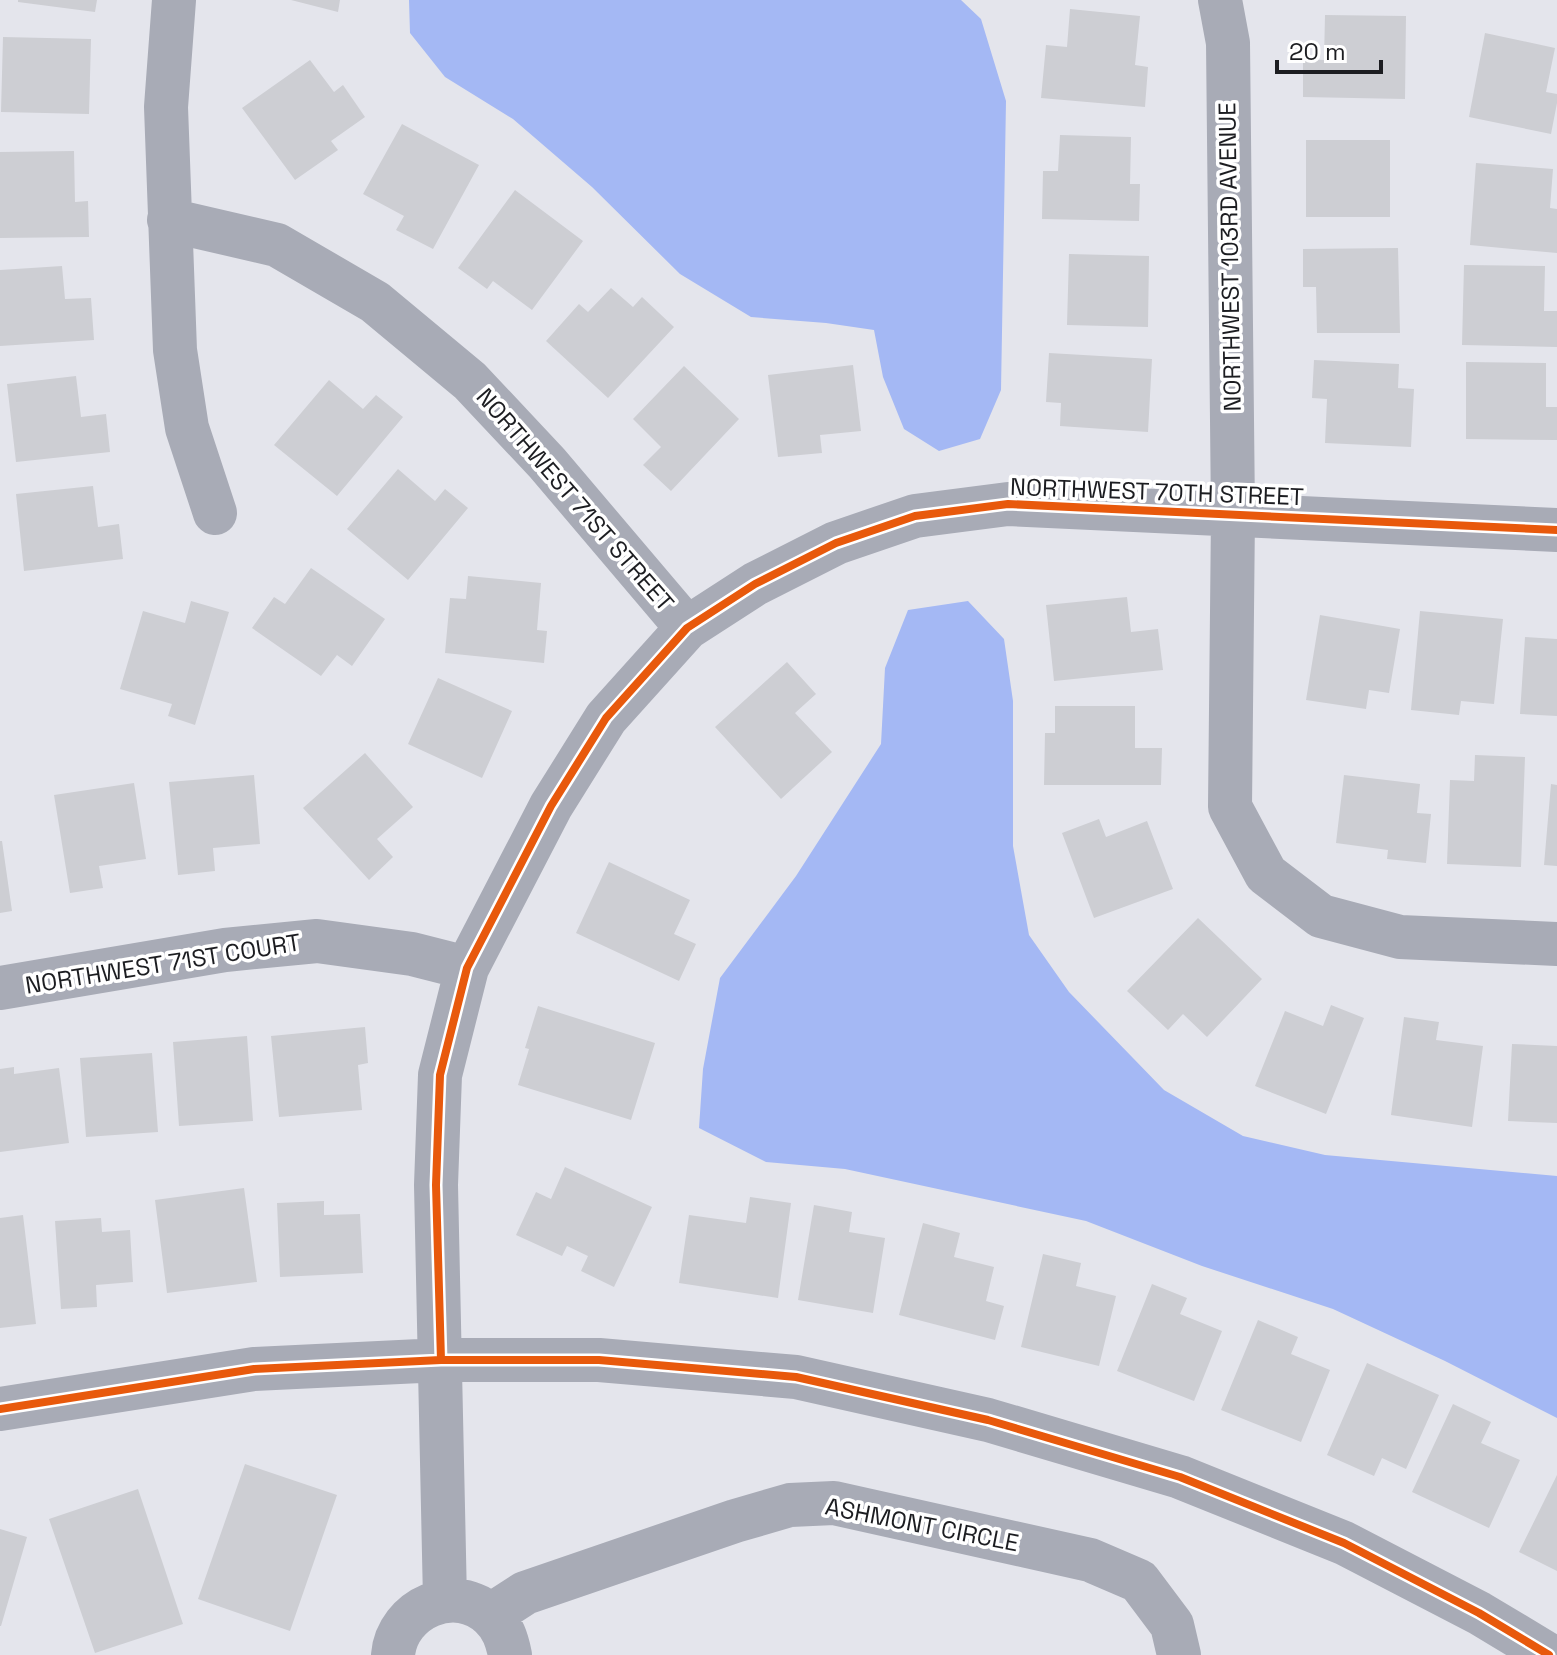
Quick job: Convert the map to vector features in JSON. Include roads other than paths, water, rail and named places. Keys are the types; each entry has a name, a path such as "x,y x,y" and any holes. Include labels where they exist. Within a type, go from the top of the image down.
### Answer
{"street":[{"path":"174,0 166,107 175,350 187,428 215,513"},
{"name":"NORTHWEST 103RD AVENUE","path":"1220,0 1228,43 1233,514 1230,807 1266,874 1321,916 1400,937 1557,944"},
{"name":"NORTHWEST 71ST STREET","path":"169,220 277,245 375,302 470,381 547,463 687,628"},
{"name":"NORTHWEST 70TH STREET","path":"441,1360 436,1185 440,1075 467,968 551,806 606,718 687,628 755,584 836,543 915,516 1008,504 1557,530"},
{"name":"NORTHWEST 71ST COURT","path":"0,988 225,950 317,941 412,954 467,968"},
{"path":"441,1360 445,1600"},
{"path":"0,1409 254,1369 441,1360 599,1360 796,1377 988,1420 1180,1477 1344,1543 1479,1613 1549,1655"},
{"name":"ASHMONT CIRCLE","path":"491,1615 525,1593 735,1521 790,1505 834,1503 1090,1560 1139,1581 1172,1625 1179,1655"},
{"path":"393,1655 398,1632 410,1617 426,1606 445,1600 462,1601 491,1615 505,1633 510,1655"}],"water":[{"path":"409,0 961,0 981,19 1006,101 1001,390 980,439 939,451 904,429 883,377 874,330 751,317 680,274 592,187 513,119 445,77 410,33"},
{"path":"968,601 1004,639 1013,701 1013,846 1029,935 1069,992 1164,1090 1243,1136 1325,1155 1557,1176 1557,1418 1333,1309 1202,1266 1086,1221 845,1169 766,1162 699,1128 703,1069 720,978 796,876 881,744 885,668 908,610"}]}
